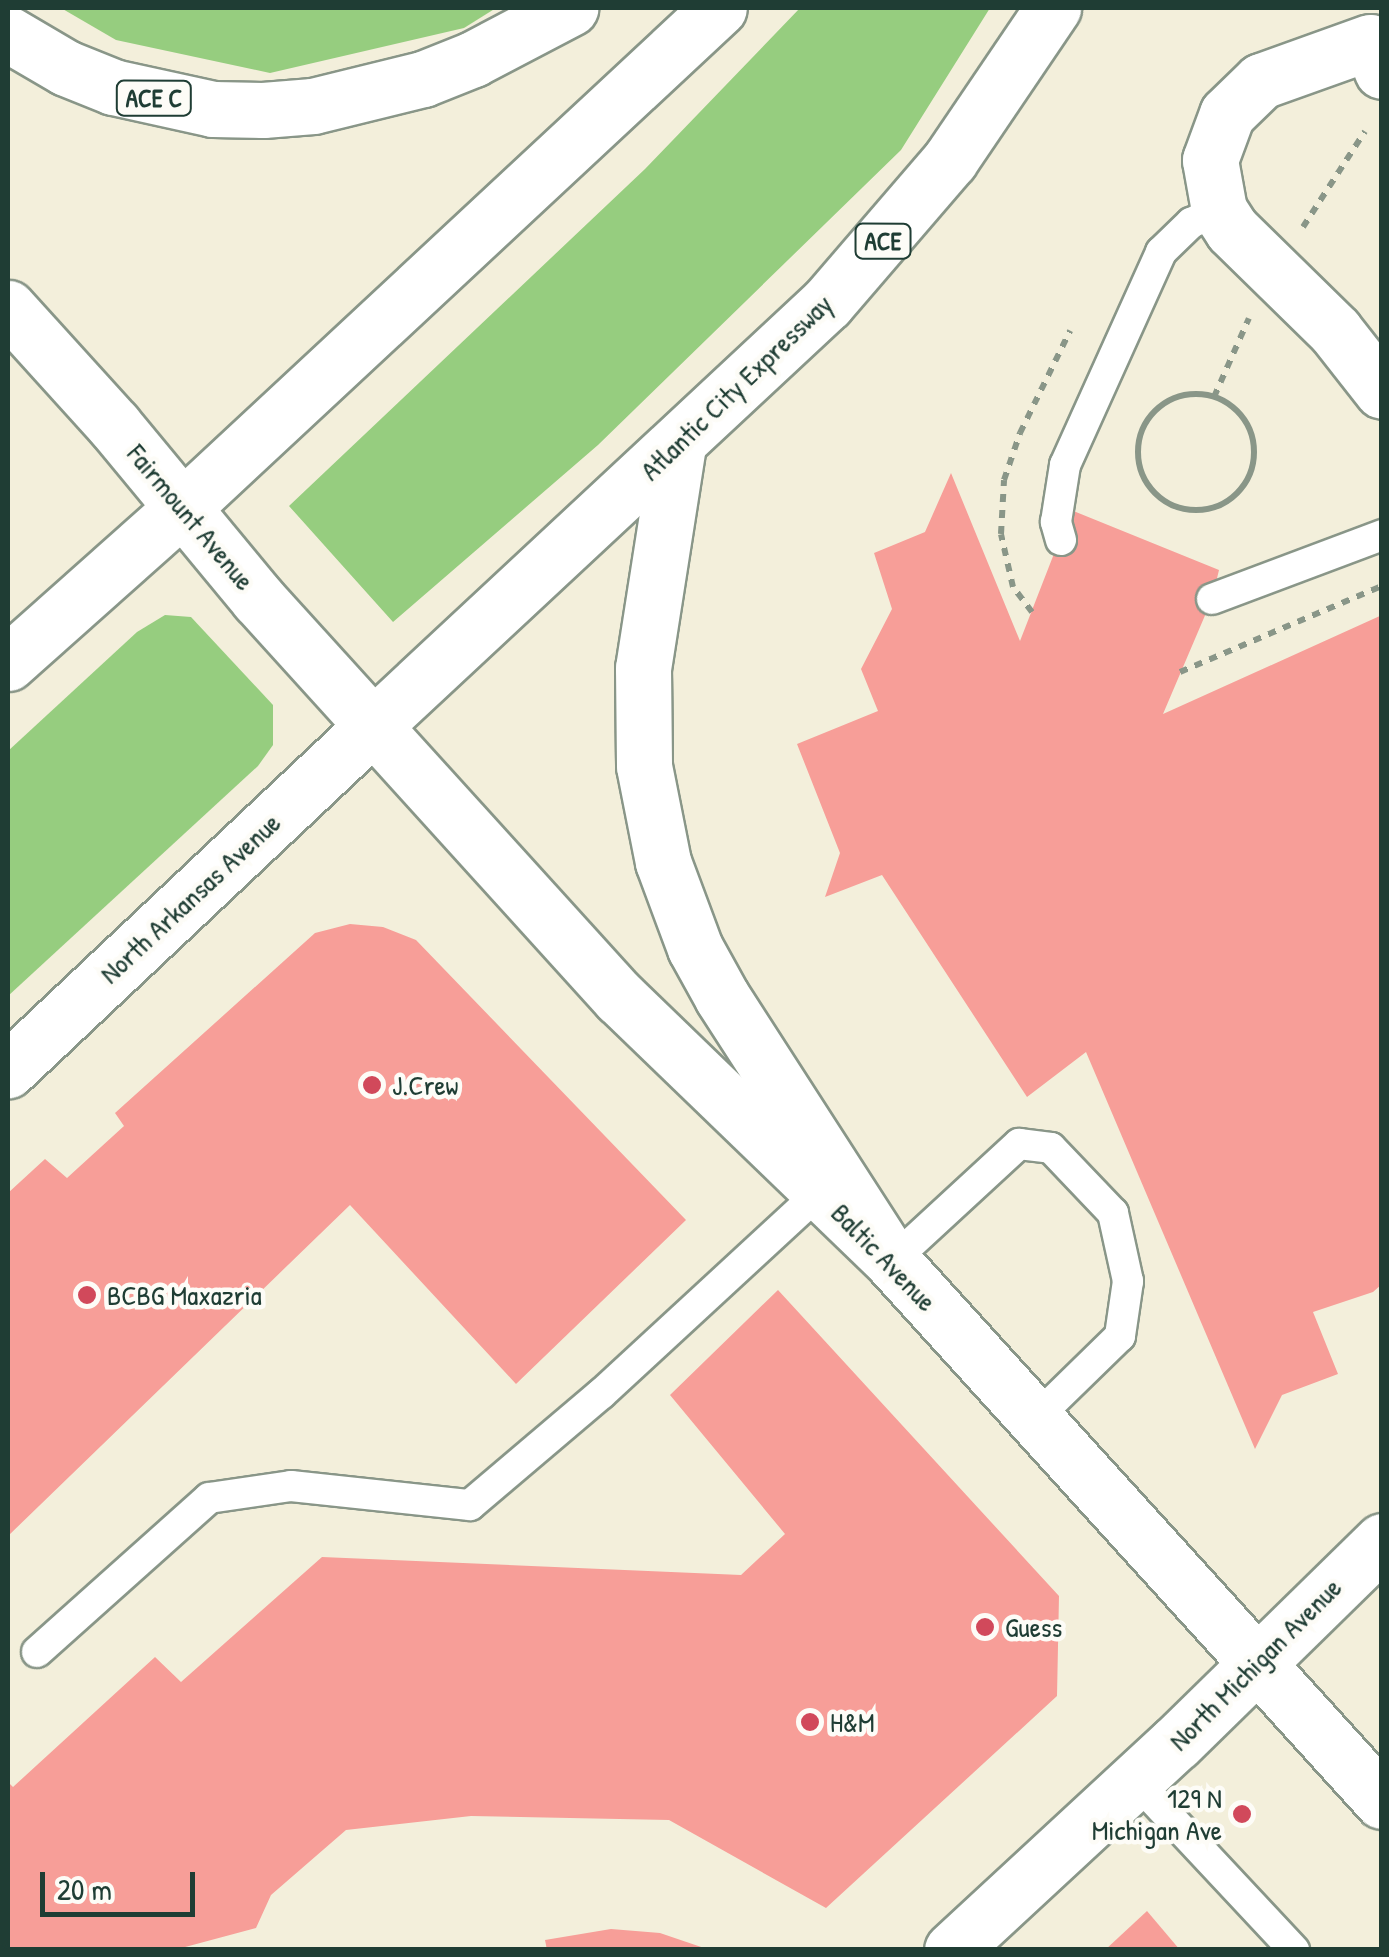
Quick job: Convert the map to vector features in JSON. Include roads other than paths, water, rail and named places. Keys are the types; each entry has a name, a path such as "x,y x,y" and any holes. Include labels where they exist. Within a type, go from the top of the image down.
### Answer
{"main road":[{"name":"ACE C","path":"8,34 66,68 113,87 214,109 264,110 313,106 423,79 473,59 570,8"},
{"path":"8,663 183,507 719,8"},
{"name":"Atlantic City Expressway","path":"374,726 827,303 950,160 1052,8"},
{"path":"1378,50 1283,71 1243,95 1217,134 1210,160 1220,210 1250,250 1335,331 1382,391"},
{"name":"Fairmount Avenue","path":"8,308 374,726"},
{"path":"678,445 643,668 644,766 663,862 688,934 722,997 892,1261"},
{"name":"North Arkansas Avenue","path":"8,1070 374,726"},
{"name":"Baltic Avenue","path":"374,726 620,998 892,1261 1382,1801"},
{"name":"North Michigan Avenue","path":"952,1950 1382,1541"}],"lane":[{"path":"1061,540 1056,522 1065,466 1161,252 1191,223 1220,210"},
{"path":"1212,599 1382,535"},
{"path":"892,1261 1019,1144 1051,1148 1113,1212 1128,1281 1120,1336 1035,1419"},
{"path":"37,1652 209,1498 291,1486 470,1505 600,1394 820,1192"},
{"path":"1135,1780 1294,1950"}],"place":[{"name":"J.Crew","path":"372,1085"},
{"name":"BCBG Maxazria","path":"87,1295"},
{"name":"Guess","path":"985,1627"},
{"name":"H&M","path":"810,1722"},
{"name":"129 N Michigan Ave","path":"1242,1814"}]}
